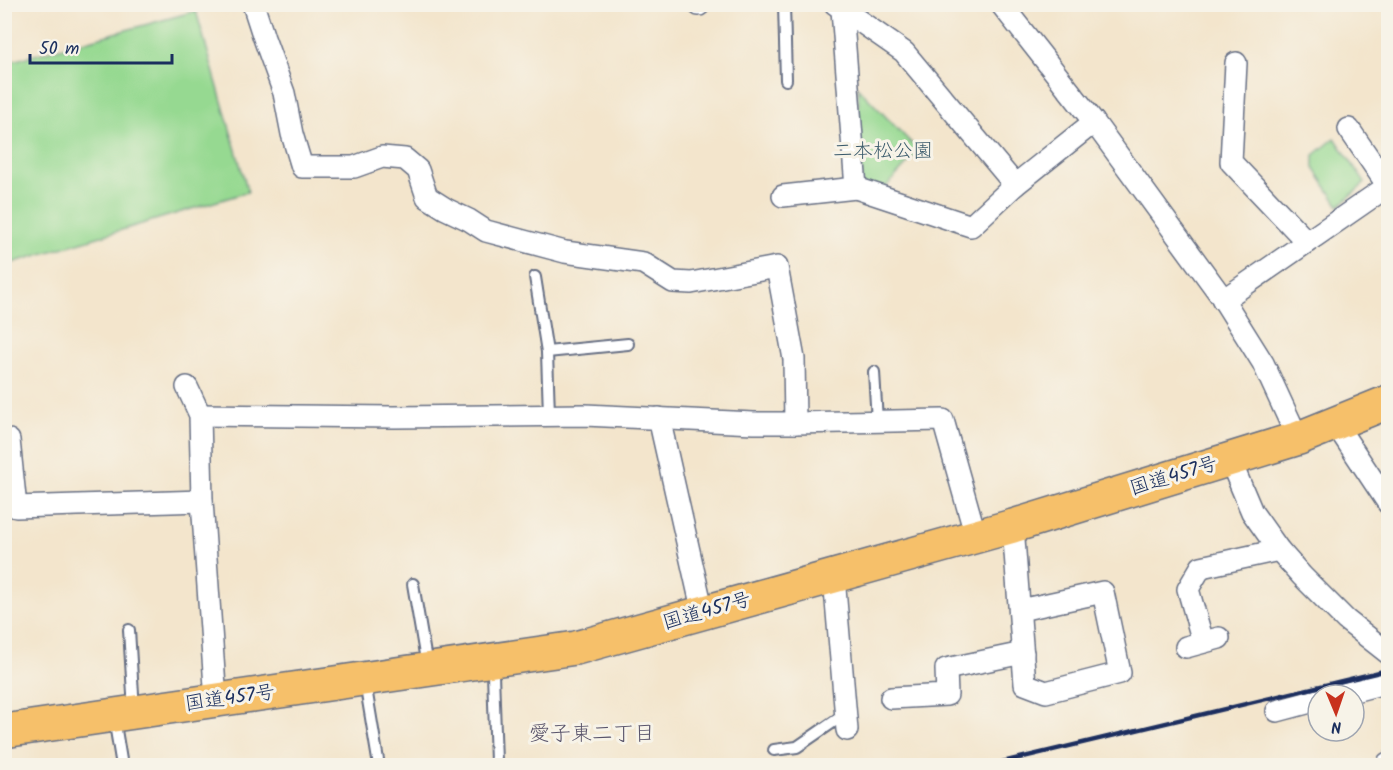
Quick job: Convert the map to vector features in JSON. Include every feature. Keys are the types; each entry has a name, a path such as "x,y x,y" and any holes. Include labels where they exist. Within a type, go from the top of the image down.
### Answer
{"highway":[{"name":"国道457号","path":"4,731 576,648 1013,526 1299,438 1389,402"}],"street":[{"path":"254,4 284,93 292,134 302,167 354,168 382,157 405,159 418,170 427,198 486,231 565,252 643,263 673,282 691,283 777,267 794,359 795,423"},
{"path":"1007,6 1224,300 1263,363 1299,438"},
{"path":"838,7 904,52 1015,184"},
{"path":"838,7 855,188"},
{"path":"1236,63 1231,162 1307,242"},
{"path":"783,196 855,188 971,226 1015,184 1094,122"},
{"path":"1224,300 1388,186 1349,129"},
{"path":"187,387 200,415 202,501 216,701"},
{"path":"200,415 393,417 585,415 795,423 943,420 976,537"},
{"path":"659,418 703,613"},
{"path":"1335,423 1389,503"},
{"path":"4,441 9,440 16,507 202,501"},
{"path":"1230,460 1252,512 1279,550 1346,620 1389,653"},
{"path":"1013,526 1025,684 1046,692 1120,673 1103,592 1020,610"},
{"path":"1203,643 1188,590 1201,567 1279,550"},
{"path":"834,576 846,722"},
{"path":"891,698 947,695 946,669 1023,653"},
{"path":"1366,688 1389,682"},
{"path":"1277,711 1306,703"}],"lane":[{"path":"784,4 786,80"},
{"path":"535,277 546,352 549,416"},
{"path":"546,352 628,344"},
{"path":"874,372 877,421"},
{"path":"413,584 428,670"},
{"path":"122,765 129,630"},
{"path":"491,661 496,762"},
{"path":"364,679 379,765"},
{"path":"774,750 796,747 846,722"}],"green space":[{"path":"196,11 248,192 5,265 5,63"},
{"name":"二本松公園","path":"858,88 919,151 882,191 862,185"},
{"path":"1335,138 1365,183 1339,206 1314,168 1314,155"}],"railway":[{"path":"986,766 1388,670"}],"district":[{"name":"愛子東二丁目","path":"592,734"}]}
